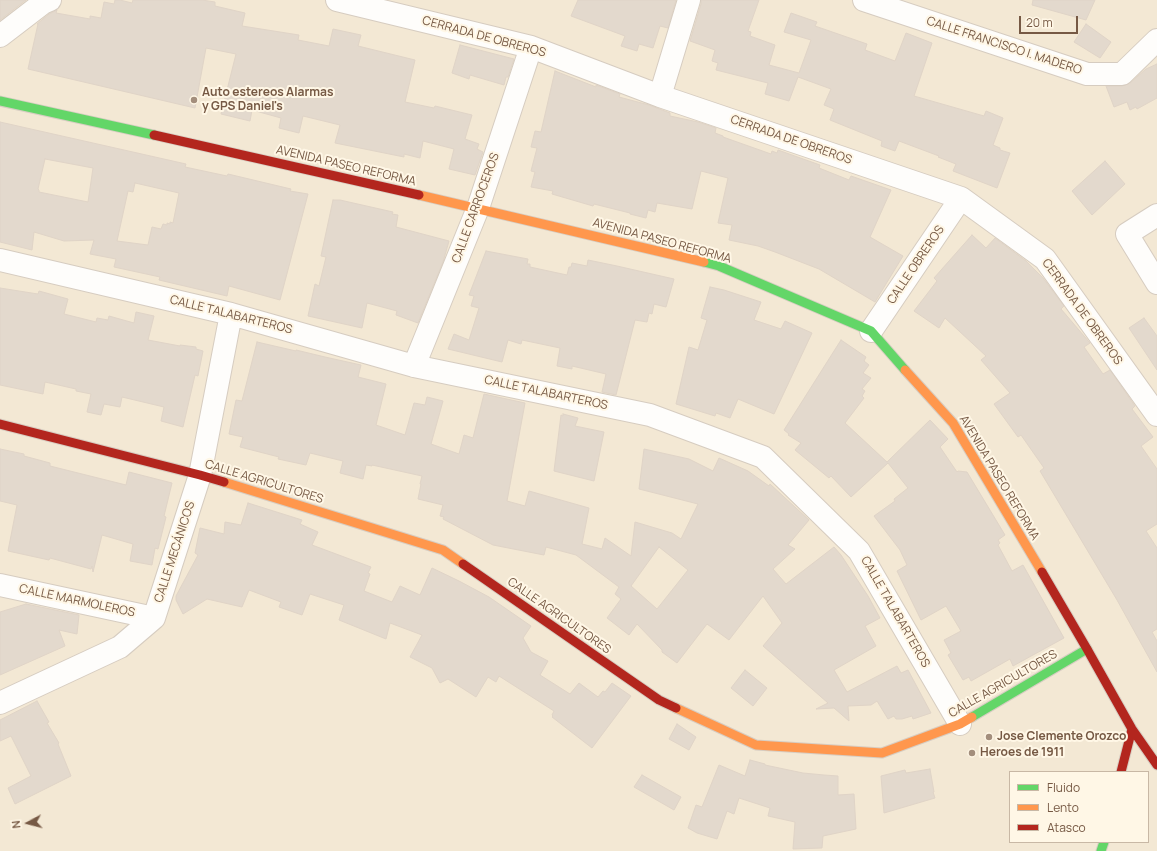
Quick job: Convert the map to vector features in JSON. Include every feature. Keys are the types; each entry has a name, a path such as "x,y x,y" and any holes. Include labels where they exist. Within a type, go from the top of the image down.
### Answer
{"main road":[{"name":"AVENIDA PASEO REFORMA","path":"0,101 478,208 719,266 871,331 953,423 1087,649 1132,729 1157,765"},
{"name":"CALLE AGRICULTORES","path":"0,424 200,474 442,550 659,700 756,745 882,753 960,724 1087,649"},
{"path":"1121,771 1132,729"}],"street":[{"path":"0,36 43,3 50,0"},
{"name":"CERRADA DE OBREROS","path":"337,0 531,48 660,96 961,198 1045,259 1157,416"},
{"path":"660,96 689,0"},
{"name":"CALLE FRANCISCO I. MADERO","path":"864,0 1087,74 1122,74 1157,40"},
{"name":"CALLE CARROCEROS","path":"414,366 478,208 531,48"},
{"name":"CALLE OBREROS","path":"871,331 961,198"},
{"path":"1157,215 1127,234 1157,283"},
{"name":"CALLE TALABARTEROS","path":"0,260 231,314 414,366 650,415 763,457 859,551 960,724"},
{"name":"CALLE MECÁNICOS","path":"0,702 120,647 154,618 200,474 231,314"},
{"name":"CALLE MARMOLEROS","path":"0,585 154,618"}],"shaded area":[{"path":"0,0 1157,0 1157,851 0,851"}],"building":[{"path":"0,0 26,0 0,20"},
{"path":"115,0 132,3 133,0 202,0 215,2 215,6 245,13 242,26 299,35 298,40 329,46 333,29 361,35 358,46 415,60 405,102 434,108 435,106 472,115 465,139 479,144 477,149 483,152 475,175 449,169 454,149 423,141 420,158 404,154 404,157 335,143 340,125 303,116 299,133 279,128 281,118 252,110 250,121 221,114 236,54 206,48 195,108 28,69 37,24 49,14 57,10 56,13 90,19 90,16 101,18 104,2 114,4"},
{"path":"578,0 676,0 668,28 660,26 653,48 639,44 637,51 621,46 625,36 571,16"},
{"path":"701,0 759,0 748,31 751,32 750,36 775,45 769,65 799,73 811,40 784,32 791,13 817,22 815,26 867,44 865,50 895,61 906,33 932,43 914,96 984,116 986,111 1003,118 993,145 1000,148 1000,150 1010,153 997,188 953,171 956,164 938,157 939,156 899,141 895,151 881,146 882,141 830,120 834,109 824,105 831,89 798,77 789,101 765,94 768,83 716,70 718,63 712,61 715,50 690,41"},
{"path":"1033,0 1095,0 1086,20 1032,5"},
{"path":"1086,24 1111,42 1100,58 1074,42"},
{"path":"460,45 514,59 504,85 470,75 469,79 452,73"},
{"path":"1157,64 1157,98 1137,109 1136,107 1130,110 1127,102 1114,107 1106,86 1122,86 1130,83 1146,69"},
{"path":"555,71 596,87 596,85 620,94 619,97 649,105 670,113 670,116 698,122 716,128 715,133 723,137 771,154 772,151 777,153 778,150 820,165 819,168 849,180 851,176 891,190 870,237 903,256 875,302 819,269 758,246 729,240 732,225 718,223 728,178 701,171 692,209 657,203 655,212 648,210 646,218 594,204 593,206 552,194 553,191 531,187 535,172 531,171 537,148 531,147 535,131 541,132"},
{"path":"0,122 186,164 185,167 227,176 228,174 291,189 290,191 308,194 280,300 229,286 227,296 159,280 160,277 114,267 116,259 90,254 94,240 64,241 34,232 32,250 0,242","holes":["45,159 93,168 88,202 39,192 38,189","135,183 179,193 173,223 170,222 170,224 167,223 167,225 163,224 161,229 152,227 148,245 117,241 128,191 133,192"]},
{"path":"1105,161 1125,184 1092,215 1072,191"},
{"path":"333,200 340,200 393,212 392,214 398,215 396,227 449,241 443,262 418,323 396,315 397,311 367,303 362,328 308,316 315,284 319,286 326,257 321,256"},
{"path":"972,235 986,248 995,238 1026,261 1043,278 1064,306 1061,309 1090,343 1084,347 1103,374 1110,370 1135,406 1132,409 1153,437 1141,446 1157,469 1157,524 1146,531 1157,548 1157,629 1152,632 1157,641 1157,672 1117,600 1040,471 1044,468 1021,435 1018,437 994,404 1010,393 981,360 986,356 945,318 939,328 914,311 937,281 934,278"},
{"path":"486,251 528,259 527,264 530,264 530,267 567,275 569,267 571,267 572,263 587,266 588,260 674,279 666,307 654,304 652,314 649,313 647,322 635,320 616,395 602,392 606,374 572,366 572,369 557,366 560,348 522,340 521,344 508,340 502,362 448,349 454,334 469,340 479,308 471,306 474,296 469,295"},
{"path":"710,287 761,302 754,320 781,329 785,321 812,333 774,414 738,399 730,418 716,413 715,416 676,404 689,347 698,350 707,320 701,318"},
{"path":"0,288 38,294 39,291 68,299 64,314 96,322 97,318 108,320 109,316 134,323 136,312 154,316 148,340 180,346 196,347 196,349 203,351 198,376 195,375 183,427 161,421 164,407 122,397 120,407 104,404 101,415 87,412 91,394 76,391 76,389 45,382 43,394 0,385"},
{"path":"1144,318 1157,336 1157,370 1129,328"},
{"path":"841,340 866,357 864,361 869,365 863,373 871,378 862,389 865,391 862,396 864,398 845,423 887,462 930,420 948,439 940,447 957,472 967,472 1005,535 998,540 1000,543 998,545 1012,571 1023,565 1064,638 1013,666 1010,659 971,681 969,677 963,680 948,655 951,653 944,640 961,631 946,606 921,620 897,571 907,565 900,550 874,516 895,501 894,499 908,488 888,463 851,497 831,476 829,478 795,450 801,443 788,435 789,434 784,430"},
{"path":"257,342 361,365 358,377 386,384 376,425 405,435 414,403 425,405 427,397 443,401 431,444 459,454 464,435 473,438 484,394 525,403 507,501 525,506 529,491 589,508 582,544 602,549 605,538 631,556 635,522 672,533 681,539 698,504 639,489 644,449 689,459 713,471 719,458 748,471 769,486 770,484 809,520 788,545 795,549 773,569 786,584 834,547 868,596 880,618 865,626 876,646 834,670 847,692 897,666 901,673 908,670 931,713 913,719 912,716 896,719 894,716 888,719 877,701 871,705 848,706 849,721 834,708 816,709 828,703 763,646 782,623 763,596 729,640 707,624 677,663 662,652 662,650 637,624 629,635 607,618 621,599 615,594 619,587 576,555 546,547 544,555 493,545 443,519 444,517 440,516 443,505 418,499 422,476 366,465 363,479 340,473 343,461 310,453 306,465 278,459 279,457 240,447 243,437 229,434 236,400 242,401","holes":["659,547 688,570 657,609 631,586"]},
{"path":"563,414 578,418 575,426 604,432 594,481 554,471 561,415 563,416"},
{"path":"0,449 24,454 24,456 50,463 50,466 126,485 129,472 172,483 164,516 166,517 158,549 155,548 152,565 130,561 133,544 102,535 93,572 92,566 91,569 50,558 49,560 8,551 17,505 0,501"},
{"path":"248,503 302,520 300,524 318,532 312,545 371,567 364,591 392,602 400,586 420,595 432,568 489,597 531,626 523,638 531,652 548,661 540,675 570,694 579,683 598,697 603,691 605,692 612,683 631,696 592,748 552,717 554,711 499,676 496,682 488,677 476,697 448,679 440,683 432,668 410,657 422,635 390,623 386,639 339,620 344,605 310,594 302,615 279,607 281,602 249,590 242,607 207,599 183,614 176,600 176,596 198,555 195,553 200,528 224,534 225,522 241,525"},
{"path":"26,604 79,615 77,634 59,630 65,646 0,675 0,612"},
{"path":"745,670 767,688 753,706 731,688"},
{"path":"37,701 49,722 47,723 59,743 58,744 71,776 15,804 8,788 31,776 11,736 0,741 0,720"},
{"path":"677,724 696,737 689,750 669,739"},
{"path":"750,760 765,765 803,773 838,776 838,795 854,794 856,829 823,836 822,848 793,849 795,822 768,816 770,808 739,798 734,814 727,811 717,839 697,833 688,828 696,805 702,807 719,765 745,776"},
{"path":"930,769 935,798 884,813 881,776 905,770 906,773"},
{"path":"642,775 681,797 674,810 634,787"}],"traffic: fast":[{"path":"0,101 154,135"},
{"path":"704,262 719,266 871,331 905,370"},
{"path":"972,717 1087,649"},
{"path":"1101,851 1104,843"}],"traffic: slow":[{"path":"419,195 704,262"},
{"path":"905,370 953,423 1042,572"},
{"path":"224,482 443,550 463,564"},
{"path":"676,708 756,745 882,753 960,724 972,717"}],"traffic: jam":[{"path":"154,135 419,195"},
{"path":"0,424 224,482"},
{"path":"463,564 659,700 676,708"},
{"path":"1042,572 1132,729 1157,765"},
{"path":"1121,771 1132,729"}],"place":[{"name":"Auto estereos Alarmas y GPS Daniel's","path":"194,100"},
{"name":"Jose Clemente Orozco","path":"989,737"},
{"name":"Heroes de 1911","path":"972,753"}]}
